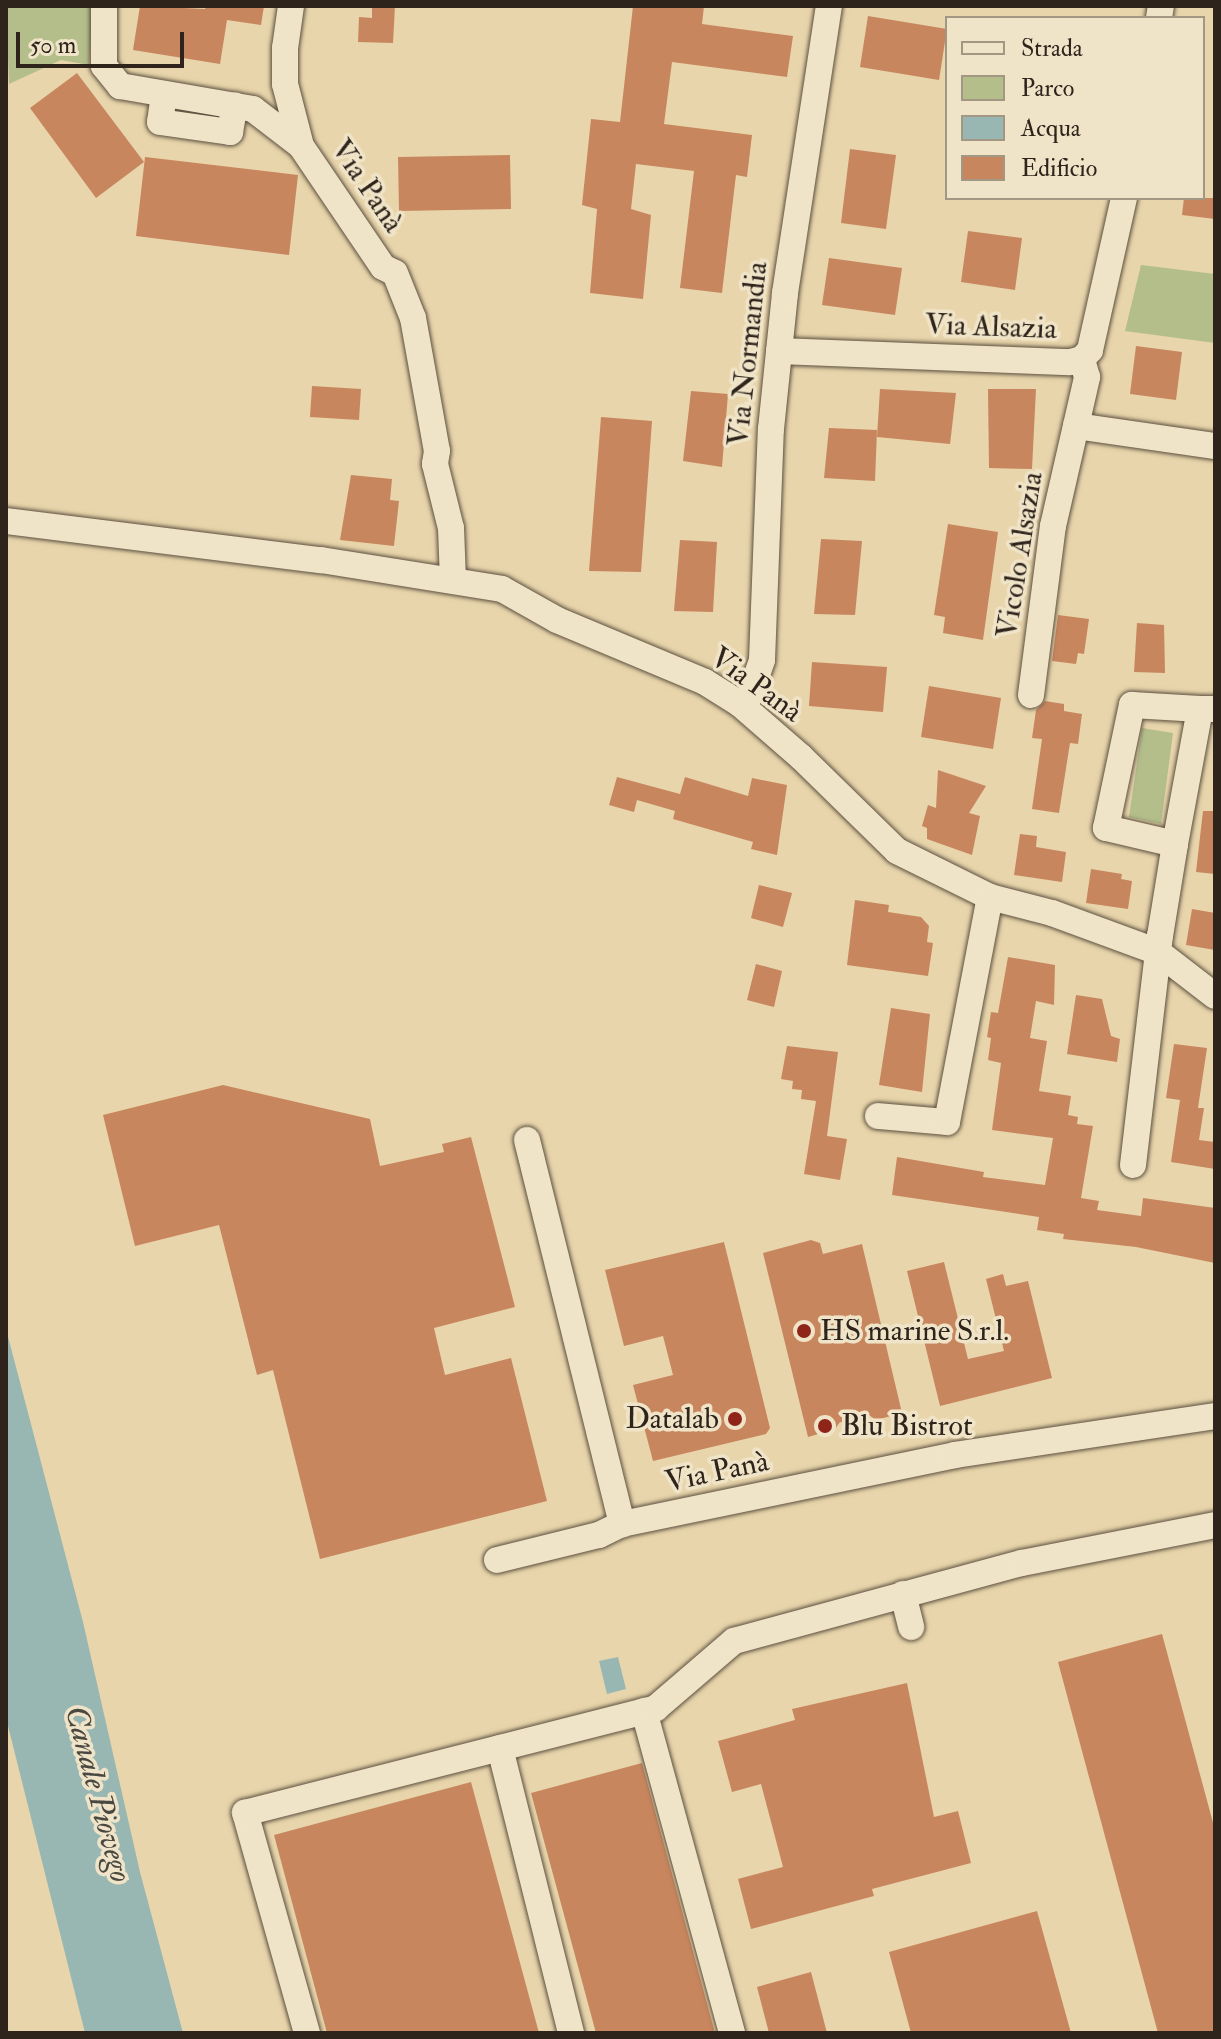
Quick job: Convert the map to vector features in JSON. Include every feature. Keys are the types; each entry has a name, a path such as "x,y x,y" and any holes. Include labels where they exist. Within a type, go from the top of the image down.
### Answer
{"street":[{"path":"104,6 102,54 111,78 120,86 235,105 264,116 301,146"},
{"name":"Via Panà","path":"291,6 285,48 285,84 301,146 383,267 395,273 413,318 437,451 435,464 451,528 453,580"},
{"name":"Via Normandia","path":"740,704 750,695 762,660 771,429 800,178 829,6"},
{"name":"Via Alsazia","path":"779,351 1070,362 1082,359 1090,350 1124,200"},
{"name":"Vicolo Alsazia","path":"1031,695 1053,526 1087,377 1082,359"},
{"path":"1076,426 1215,446"},
{"name":"Via Panà","path":"6,521 502,589 557,620 705,682 740,704 801,757 897,851 990,897 1052,913 1158,952 1215,996"},
{"path":"1133,1165 1158,952 1175,844 1208,709 1132,705 1106,828 1175,844"},
{"path":"878,1116 947,1122 990,897"},
{"path":"527,1140 622,1524"},
{"name":"Via Panà","path":"497,1560 599,1535 622,1524 955,1455 1215,1416"},
{"path":"307,2033 245,1813 650,1710 734,1641 1022,1563 1215,1525"},
{"path":"903,1594 911,1627"},
{"path":"650,1710 732,2033"},
{"path":"500,1748 571,2033"}],"green space":[{"path":"6,6 93,6 89,65 61,60 9,84"},
{"path":"1141,265 1215,274 1215,343 1125,331"},
{"path":"1142,728 1173,733 1161,824 1129,817"}],"water":[{"name":"Canale Piovego","path":"6,1329 83,1622 140,1872 183,2033 85,2033 6,1718"},
{"path":"618,1657 626,1689 607,1694 599,1661"}],"building":[{"path":"140,6 205,9 206,6 264,6 261,25 227,20 220,64 133,50"},
{"path":"372,6 395,6 393,43 358,42 359,17 372,18"},
{"path":"633,6 704,6 702,24 793,36 787,77 672,62 664,124 752,135 747,177 736,175 722,293 680,288 694,171 636,164 631,209 651,215 643,299 590,293 597,209 582,205 591,119 620,122"},
{"path":"868,16 945,29 939,80 860,67"},
{"path":"77,73 144,162 96,198 30,108"},
{"path":"850,149 896,155 886,229 841,223"},
{"path":"510,155 511,209 399,211 398,157"},
{"path":"145,157 298,175 289,255 136,236"},
{"path":"1215,198 1215,219 1182,215 1184,200"},
{"path":"968,231 1022,238 1015,290 961,282"},
{"path":"829,258 902,268 895,315 822,305"},
{"path":"1136,346 1182,352 1176,400 1130,394"},
{"path":"312,386 361,389 359,420 310,417"},
{"path":"880,389 956,393 950,444 877,437"},
{"path":"988,389 1036,389 1032,469 989,468"},
{"path":"691,391 728,394 722,467 683,461"},
{"path":"601,417 652,421 641,572 589,571"},
{"path":"829,428 877,430 875,481 824,478"},
{"path":"351,475 392,479 390,500 399,501 394,546 340,540"},
{"path":"948,524 998,532 983,640 943,633 945,617 934,615"},
{"path":"821,539 862,541 855,615 814,614"},
{"path":"680,540 717,542 713,612 674,611"},
{"path":"1058,615 1089,619 1084,654 1078,653 1076,664 1052,661"},
{"path":"1137,623 1164,625 1165,673 1134,672"},
{"path":"812,662 887,667 883,712 809,706"},
{"path":"929,686 1001,698 993,749 921,737"},
{"path":"1045,701 1064,704 1064,711 1082,714 1078,744 1070,743 1059,813 1032,809 1042,739 1032,738 1036,710"},
{"path":"938,770 986,786 969,813 980,816 972,855 927,839 927,828 922,826 928,805 936,808"},
{"path":"617,777 680,794 685,777 748,796 752,778 787,785 777,855 751,849 753,842 673,819 675,811 637,800 634,812 609,805"},
{"path":"1203,811 1215,811 1215,874 1196,872"},
{"path":"1020,834 1037,836 1036,847 1066,852 1062,882 1014,875"},
{"path":"1091,869 1122,874 1121,879 1132,881 1128,909 1086,903"},
{"path":"759,885 792,893 783,927 751,918"},
{"path":"855,900 889,905 888,912 921,917 929,926 927,942 933,943 928,976 847,965"},
{"path":"1192,909 1215,913 1215,950 1186,945"},
{"path":"1008,957 1055,965 1054,1005 1036,1001 1030,1038 1047,1041 1039,1091 1071,1096 1068,1115 1078,1117 1077,1124 1093,1126 1081,1198 1099,1201 1097,1210 1141,1216 1143,1198 1215,1208 1215,1263 1136,1247 1063,1239 1064,1234 1037,1230 1039,1217 892,1195 897,1157 984,1172 983,1177 1045,1185 1053,1138 992,1130 1001,1063 988,1060 991,1038 987,1037 991,1012 998,1013"},
{"path":"756,964 782,971 774,1007 747,1000"},
{"path":"1076,995 1102,999 1111,1036 1120,1039 1117,1062 1067,1054"},
{"path":"891,1008 930,1014 922,1092 879,1085"},
{"path":"1174,1044 1207,1048 1198,1108 1204,1108 1199,1140 1215,1142 1215,1169 1171,1162 1180,1100 1166,1098"},
{"path":"787,1046 838,1052 827,1136 847,1139 840,1180 804,1174 816,1101 801,1099 802,1090 792,1089 793,1081 781,1079"},
{"path":"223,1085 370,1119 380,1166 444,1152 442,1144 471,1137 515,1307 434,1328 445,1375 511,1358 547,1501 320,1559 273,1370 257,1375 219,1225 135,1246 103,1115"},
{"path":"811,1240 820,1243 823,1254 862,1244 902,1413 876,1420 869,1415 854,1425 840,1422 835,1429 808,1437 763,1253"},
{"path":"724,1242 770,1428 766,1434 653,1461 633,1385 673,1375 663,1336 624,1346 605,1270"},
{"path":"944,1262 968,1359 1004,1351 986,1279 1003,1274 1006,1286 1028,1281 1052,1378 940,1406 907,1271"},
{"path":"1162,1634 1215,1830 1215,2033 1158,2033 1058,1662"},
{"path":"907,1683 934,1817 958,1811 971,1863 872,1889 874,1896 751,1929 738,1879 783,1867 761,1784 732,1792 718,1741 795,1720 792,1709"},
{"path":"642,1763 715,2033 596,2033 531,1793"},
{"path":"471,1782 539,2033 327,2033 274,1835"},
{"path":"1037,1911 1071,2033 911,2033 889,1952"},
{"path":"811,1972 827,2033 769,2033 757,1987"}],"place":[{"name":"HS marine S.r.l.","path":"804,1331"},
{"name":"Datalab","path":"735,1419"},
{"name":"Blu Bistrot","path":"825,1426"}]}
